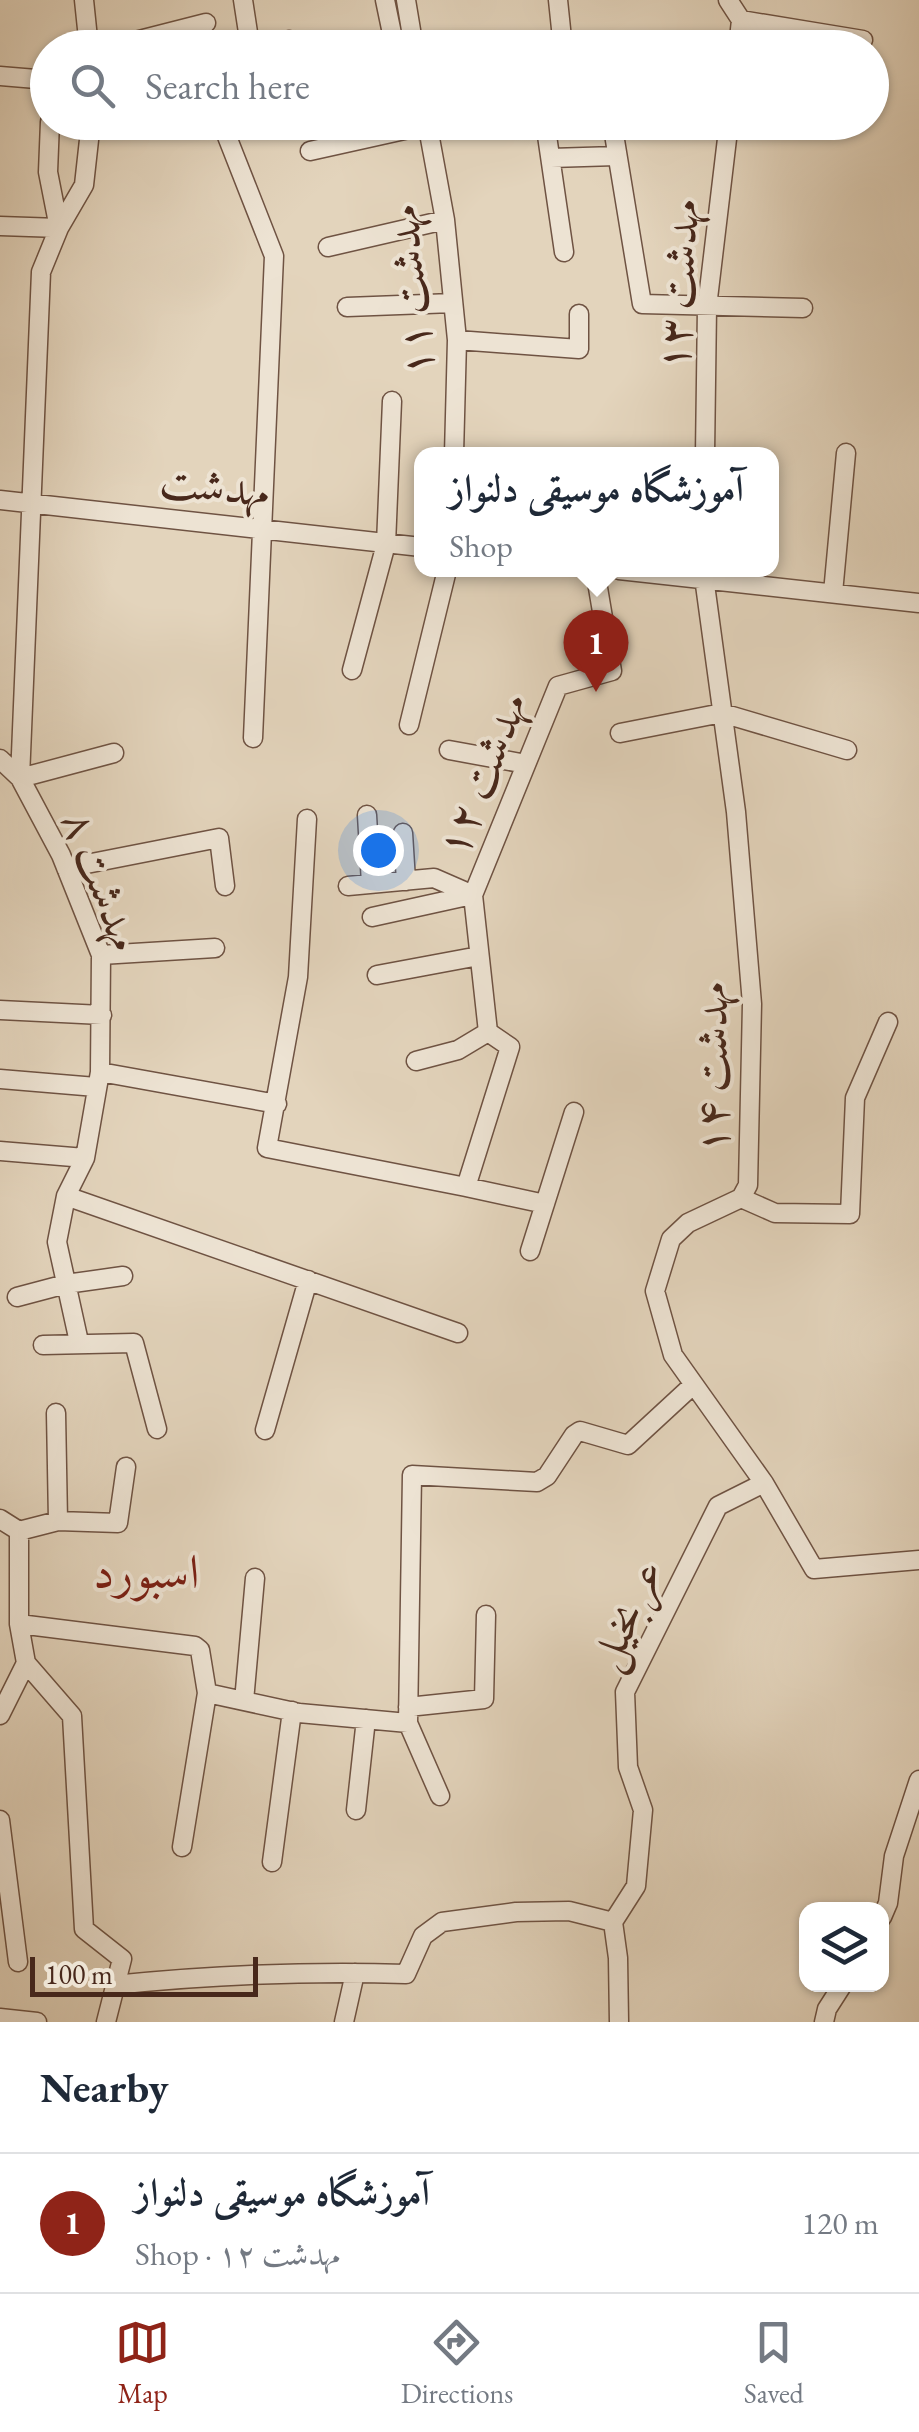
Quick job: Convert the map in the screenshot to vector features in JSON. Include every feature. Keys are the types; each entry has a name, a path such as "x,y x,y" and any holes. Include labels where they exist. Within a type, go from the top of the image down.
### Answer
{"street":[{"path":"84,0 87,30"},
{"path":"242,0 246,30"},
{"path":"386,0 388,30"},
{"path":"406,0 411,30"},
{"path":"558,0 561,30"},
{"path":"728,0 741,20 740,30"},
{"path":"741,20 802,30"},
{"path":"179,30 206,23"},
{"path":"0,76 30,78"},
{"path":"49,140 48,172 59,228"},
{"path":"89,140 84,184 59,228 41,272 20,778 114,753"},
{"path":"228,140 274,256 253,738"},
{"path":"310,152 360,140"},
{"name":"مهدشت ۱۱","path":"430,140 444,220 457,340 454,447"},
{"path":"548,140 564,252"},
{"path":"614,140 642,304 803,308"},
{"name":"مهدشت ۱۳","path":"705,447 707,307 727,140"},
{"path":"551,158 616,156"},
{"path":"328,247 444,220"},
{"path":"0,226 59,228"},
{"path":"347,307 453,303"},
{"path":"457,340 579,349 579,314"},
{"path":"352,670 386,544 392,401"},
{"path":"833,594 846,453"},
{"name":"مهدشت","path":"0,500 414,547"},
{"path":"409,725 445,577"},
{"name":"مهدشت ۱۲","path":"466,1187 510,1047 488,1032 473,895 558,686 612,671 596,577"},
{"name":"مهدشت ۱۴","path":"703,577 736,812 752,1004 748,1185 741,1198 688,1223 671,1238 655,1292 673,1355 764,1483 814,1570 919,1560"},
{"path":"722,577 919,603"},
{"path":"620,733 722,713 847,750"},
{"path":"449,750 526,764"},
{"name":"مهدشت ۸","path":"0,759 20,778 66,868 101,956 98,1079 85,1158 66,1196 57,1242 79,1342"},
{"path":"367,814 371,884"},
{"path":"307,819 298,977 267,1148 545,1204"},
{"path":"402,833 406,881"},
{"path":"66,868 219,838 225,886"},
{"path":"348,886 434,878 473,895"},
{"path":"372,918 473,895"},
{"path":"101,956 215,948"},
{"path":"377,975 480,956"},
{"path":"0,1010 102,1015"},
{"path":"741,1198 775,1213 850,1214 855,1098 888,1022"},
{"path":"416,1061 458,1050 488,1032"},
{"path":"0,1079 98,1079 277,1104"},
{"path":"530,1251 574,1112"},
{"path":"0,1152 85,1158"},
{"path":"66,1196 458,1333"},
{"path":"17,1296 123,1276"},
{"path":"265,1430 308,1280"},
{"path":"43,1345 134,1343 157,1428"},
{"path":"440,1796 408,1715 412,1475 537,1482 547,1476 580,1431 628,1445 693,1384"},
{"path":"56,1413 58,1521"},
{"path":"0,1520 20,1531 58,1521 118,1523 126,1467"},
{"name":"عربخیل","path":"613,1922 636,1886 643,1810 628,1767 626,1692 718,1506 764,1483"},
{"path":"20,1531 19,1624 26,1663 72,1716 84,1929 122,1959 106,2022"},
{"path":"244,1701 255,1578"},
{"path":"207,1693 292,1711 366,1719 484,1700 486,1614"},
{"path":"19,1624 198,1647 207,1693 182,1848"},
{"path":"0,1715 26,1663"},
{"path":"272,1862 292,1711"},
{"path":"356,1810 366,1719"},
{"path":"888,1902 894,1856 919,1780"},
{"path":"0,1820 18,1962"},
{"path":"114,1985 195,1976 406,1974 424,1936 442,1922 569,1910 613,1922 619,2022"},
{"path":"344,2022 355,1973"},
{"path":"824,2022 838,1992"},
{"path":"0,2018 37,2022"}],"place":[{"name":"آموزشگاه موسیقی دلنواز","path":"596,692"}],"district":[{"name":"اسبورد","path":"146,1571"}]}
